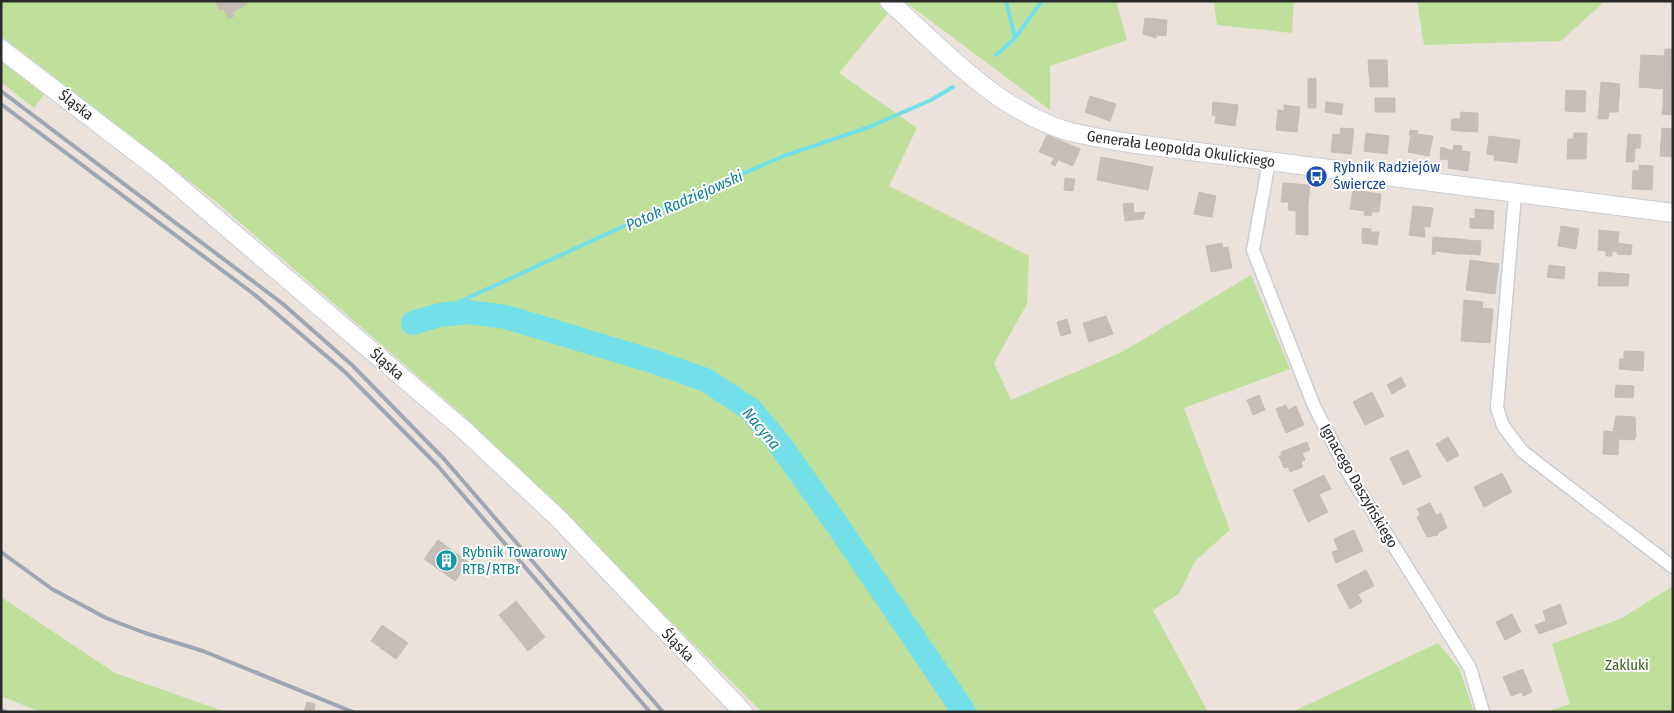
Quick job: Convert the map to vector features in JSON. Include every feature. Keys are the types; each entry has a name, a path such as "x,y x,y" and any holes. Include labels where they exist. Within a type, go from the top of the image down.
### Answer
{"street":[{"name":"Generała Leopolda Okulickiego","path":"890,1 994,93 1020,110 1046,123 1073,133 1124,142 1515,194 1673,212"},
{"name":"Śląska","path":"1,49 176,183 473,438 559,520 743,712"},
{"name":"Ignacego Daszyńskiego","path":"1269,161 1253,250 1314,406 1349,474 1470,668 1483,712"},
{"path":"1515,194 1497,408 1504,426 1523,452 1673,567"}],"green space":[{"path":"1,1 877,1 890,11 839,73 917,128 889,186 1029,256 1027,304 994,363 1011,400 1122,352 1251,275 1290,369 1184,408 1230,530 1195,561 1179,594 1153,610 1208,712 762,712 464,416 215,201 1,36"},
{"path":"904,1 1116,1 1127,40 1050,66 1050,110"},
{"path":"1214,1 1294,1 1292,33 1217,25"},
{"path":"1417,1 1605,1 1561,41 1424,45"},
{"path":"1,58 46,92 34,108 1,82"},
{"name":"Zakluki","path":"1673,586 1673,712 1546,712 1570,704 1552,644 1622,618"},
{"path":"1,597 115,673 226,712 41,712 1,696"},
{"path":"1438,643 1459,668 1474,712 1292,712"}],"building":[{"path":"215,1 247,1 248,3 232,13 234,16 229,19 223,8 220,10"},
{"path":"1145,18 1167,20 1166,36 1156,35 1156,38 1143,34"},
{"path":"1665,49 1672,49 1672,67 1664,66"},
{"path":"1641,55 1665,56 1663,89 1639,87"},
{"path":"1368,60 1387,60 1388,87 1370,87"},
{"path":"1664,66 1673,67 1673,104 1663,104"},
{"path":"1316,78 1316,108 1308,108 1308,79"},
{"path":"1601,82 1620,84 1618,112 1609,112 1608,119 1598,119"},
{"path":"1566,90 1586,91 1585,112 1565,111"},
{"path":"1090,96 1116,104 1110,121 1085,112"},
{"path":"1375,98 1395,98 1395,112 1375,112"},
{"path":"1213,102 1238,105 1235,126 1215,123 1216,116 1212,115"},
{"path":"1326,102 1343,104 1342,115 1325,112"},
{"path":"1663,104 1673,104 1673,115 1662,114"},
{"path":"1284,105 1300,107 1297,132 1276,130 1278,110 1284,111"},
{"path":"1461,112 1478,113 1478,132 1459,131"},
{"path":"1452,119 1460,119 1459,131 1451,130"},
{"path":"1341,128 1354,129 1351,154 1331,152 1333,134 1340,135"},
{"path":"1662,128 1673,129 1673,157 1660,156"},
{"path":"1410,130 1418,131 1417,134 1433,136 1429,156 1408,152"},
{"path":"1366,133 1389,136 1387,154 1364,151"},
{"path":"1574,133 1587,133 1586,159 1567,159 1568,139 1573,139"},
{"path":"1628,134 1641,135 1640,148 1635,148 1634,162 1626,162"},
{"path":"1047,135 1080,149 1073,166 1058,160 1055,166 1051,164 1054,158 1039,152"},
{"path":"1489,136 1497,137 1494,155 1487,154"},
{"path":"1497,137 1520,140 1517,163 1494,160"},
{"path":"1454,145 1462,146 1462,151 1470,152 1468,171 1448,168 1450,150 1453,150"},
{"path":"1441,147 1450,150 1449,160 1440,159"},
{"path":"1101,157 1153,167 1148,190 1097,180"},
{"path":"1639,165 1653,166 1652,190 1632,189 1633,170 1639,171"},
{"path":"1065,178 1075,179 1073,191 1064,190"},
{"path":"1283,183 1310,185 1308,204 1301,203 1301,212 1288,210 1289,202 1281,202"},
{"path":"1353,190 1381,194 1379,212 1372,212 1371,216 1364,215 1365,211 1350,209"},
{"path":"1199,192 1216,196 1212,217 1194,214"},
{"path":"1133,203 1134,213 1145,212 1143,219 1125,221 1123,204"},
{"path":"1301,203 1308,204 1308,235 1296,234 1296,211 1301,212"},
{"path":"1413,206 1433,208 1430,227 1424,226 1425,237 1409,235"},
{"path":"1475,209 1494,211 1493,229 1470,228 1470,218 1475,219"},
{"path":"1561,226 1579,229 1576,249 1558,246"},
{"path":"1362,228 1371,229 1370,244 1362,243"},
{"path":"1599,230 1619,232 1618,243 1632,245 1631,255 1617,254 1618,252 1612,251 1612,256 1606,256 1606,251 1598,250"},
{"path":"1371,232 1379,232 1377,245 1370,244"},
{"path":"1433,237 1461,239 1459,254 1435,251 1435,254 1432,254"},
{"path":"1461,239 1466,240 1465,254 1459,254"},
{"path":"1466,240 1481,241 1480,255 1465,254"},
{"path":"1222,243 1223,248 1228,247 1232,268 1211,272 1206,246"},
{"path":"1470,260 1499,264 1495,294 1466,290"},
{"path":"1549,265 1565,267 1564,279 1547,277"},
{"path":"1599,272 1629,274 1628,286 1598,286"},
{"path":"1464,300 1483,302 1482,308 1493,309 1490,343 1461,341"},
{"path":"1106,316 1113,334 1089,342 1083,323"},
{"path":"1067,319 1071,333 1061,336 1057,322"},
{"path":"1624,351 1644,352 1643,371 1619,369 1620,359 1624,359"},
{"path":"1401,377 1406,386 1392,394 1387,385"},
{"path":"1616,385 1634,386 1633,398 1615,397"},
{"path":"1372,392 1384,416 1365,425 1353,402"},
{"path":"1259,395 1265,410 1253,415 1247,400"},
{"path":"1286,405 1288,410 1296,406 1304,425 1286,433 1276,409"},
{"path":"1616,416 1635,417 1636,436 1634,440 1619,439 1618,455 1603,454 1604,431 1613,432"},
{"path":"1448,437 1459,455 1447,462 1436,444"},
{"path":"1307,442 1310,450 1302,453 1305,460 1301,462 1303,467 1290,472 1288,467 1284,468 1279,456 1282,455 1281,452"},
{"path":"1408,450 1421,477 1403,485 1390,458"},
{"path":"1502,473 1512,492 1484,507 1474,487"},
{"path":"1324,475 1331,489 1319,494 1328,512 1308,522 1293,490"},
{"path":"1430,503 1436,515 1441,513 1447,528 1439,532 1438,535 1427,537 1417,517 1420,515 1417,509"},
{"path":"1354,530 1363,551 1336,563 1332,552 1338,550 1334,539"},
{"name":"Rybnik Towarowy RTB/RTBr","path":"438,540 468,562 455,581 424,559"},
{"path":"1366,570 1374,586 1358,594 1362,602 1350,609 1337,585"},
{"path":"516,601 545,637 528,651 499,615"},
{"path":"1560,604 1567,624 1539,634 1535,625 1546,621 1543,611"},
{"path":"1512,614 1521,632 1505,640 1496,622"},
{"path":"382,625 408,643 396,659 371,641"},
{"path":"1523,669 1532,692 1523,696 1522,692 1511,696 1503,677"},
{"path":"307,702 315,704 314,712 304,712"}],"waterway":[{"path":"1006,1 1015,38"},
{"name":"Potok Radziejowski","path":"996,55 1015,38 1042,1"},
{"name":"Potok Radziejowski","path":"418,321 665,207 784,156 869,127 931,100 953,87"},
{"name":"Nacyna","path":"413,323 440,315 468,312 506,317 655,362 706,380 750,409 775,438 838,526 964,712"}],"railway":[{"path":"1,91 283,304 352,365 444,459 663,712"},
{"path":"1,104 255,295 345,372 437,465 650,712"},
{"path":"1,552 52,589 106,618 145,633 203,651 353,712"},
{"path":"1,710 6,712"}],"place":[{"name":"Rybnik Radziejów Świercze","path":"1317,176"},
{"name":"Rybnik Towarowy RTB/RTBr","path":"446,561"}]}
